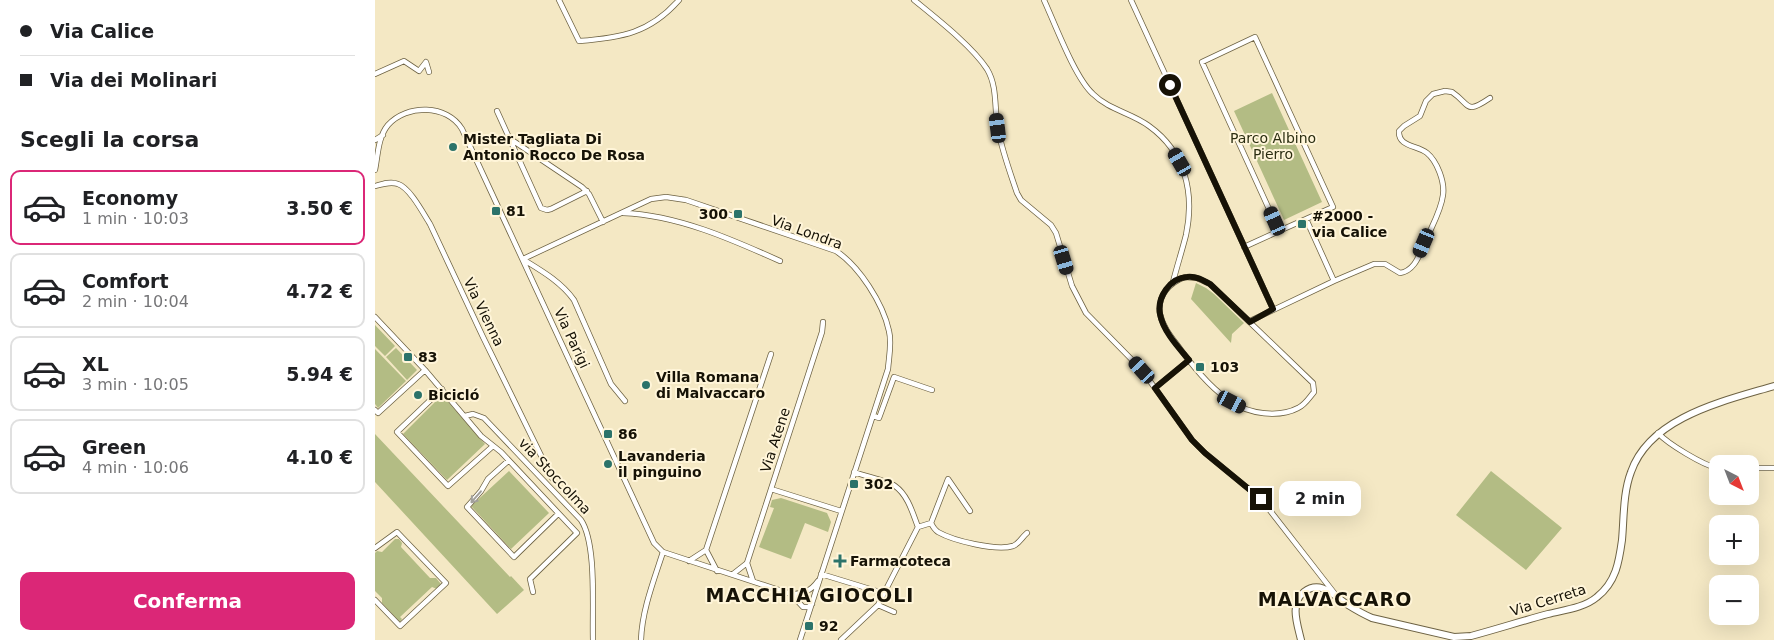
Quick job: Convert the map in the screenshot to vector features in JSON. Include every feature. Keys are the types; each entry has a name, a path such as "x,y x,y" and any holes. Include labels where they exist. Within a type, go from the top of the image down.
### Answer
{"street":[{"path":"559,0 579,41 602,40 643,29 658,21 679,0"},
{"path":"914,0 977,56 987,69 994,87 1000,140 1017,193 1021,200 1051,225 1056,233 1072,286 1086,313 1131,358 1192,440 1261,499 1336,595"},
{"path":"1044,0 1074,65 1092,94 1112,108 1147,125 1171,147 1180,162 1186,178 1189,204 1186,234 1173,282"},
{"path":"1131,0 1273,309"},
{"path":"1245,247 1333,207 1255,37 1202,62 1279,231"},
{"path":"375,74 404,61 417,71 426,62 429,72"},
{"path":"1250,322 1273,309 1373,264 1385,264 1400,273 1410,269 1418,257 1438,212 1443,188 1440,175 1430,155 1402,141 1399,131 1403,126 1420,116 1426,101 1435,92 1452,92 1466,105 1472,107 1478,106 1490,98"},
{"name":"Via Parigi","path":"375,170 376,153 383,134 387,126 400,115 416,111 440,111 451,116 462,129 654,543 663,552"},
{"path":"497,112 541,208 551,209 587,191"},
{"path":"375,140 383,134"},
{"path":"508,137 587,191 603,222"},
{"name":"Via Vienna","path":"375,186 391,182 405,188 430,224 552,478"},
{"name":"Via Londra","path":"523,259 651,199 666,197 675,198 828,248 844,256 861,276 881,308 889,331 890,341 887,369 812,604"},
{"path":"622,213 643,214 687,224 752,248 780,261"},
{"path":"1306,219 1334,281"},
{"path":"523,259 548,275 569,293 584,320 611,384 625,401"},
{"path":"1185,277 1197,278 1210,284 1250,322 1313,383 1314,392 1299,408 1275,413 1246,410 1219,392 1189,360 1167,330 1160,313 1161,298 1173,282 1185,277"},
{"path":"375,317 442,389 481,436 509,461 577,533 530,579 533,592"},
{"name":"Via Atene","path":"747,564 822,332 823,322"},
{"path":"689,561 707,550 771,354"},
{"path":"1155,388 1189,360"},
{"path":"375,410 378,413 425,370"},
{"path":"873,416 879,418 894,378 932,390"},
{"name":"Via Cerreta","path":"1301,640 1295,612 1298,598 1312,587 1319,587 1336,595 1345,604 1372,618 1462,638 1590,602 1607,587 1616,572 1620,555 1630,475 1641,452 1658,433 1673,424 1712,406 1774,386"},
{"path":"442,389 397,432 448,486 493,446"},
{"name":"via Stoccolma","path":"465,416 479,414 484,418 585,525 591,550 593,640"},
{"path":"1658,433 1665,440 1709,464"},
{"path":"509,461 488,479 481,491 467,507 514,556 558,514"},
{"path":"1759,468 1774,468"},
{"path":"854,472 895,486 910,506 919,527"},
{"path":"970,511 948,478 931,523 936,532 961,542 975,545 1009,547 1016,545 1027,533"},
{"path":"771,489 841,511"},
{"path":"841,640 878,605 919,527 931,523"},
{"path":"375,548 397,532 446,583 400,626 375,600"},
{"path":"707,550 717,571"},
{"path":"641,640 648,597 663,552 791,594 799,594 810,590 818,581"},
{"path":"733,574 747,564 753,581"},
{"path":"821,574 883,593"},
{"path":"799,602 805,592"},
{"path":"791,594 803,607 807,621"},
{"path":"803,607 808,607 812,604"},
{"path":"800,639 812,604"},
{"path":"878,605 893,612"}],"green space":[{"name":"Parco Albino Pierro","path":"1272,93 1322,202 1284,220 1234,111"},
{"path":"1196,283 1214,294 1244,323 1232,334 1231,343 1191,299"},
{"path":"375,325 395,346 385,356 375,346"},
{"path":"396,348 417,370 407,380 386,357"},
{"path":"375,349 406,381 378,408 375,404"},
{"path":"442,395 485,444 447,480 403,434"},
{"path":"375,434 524,590 497,614 375,482"},
{"path":"509,471 549,513 511,549 471,506"},
{"path":"1491,471 1562,528 1526,570 1456,515"},
{"path":"781,498 827,513 831,522 828,532 805,523 791,559 759,547 774,508 770,507 772,500"},
{"path":"395,539 399,539 402,543 401,547 430,578 436,578 441,584 437,589 432,587 400,617 402,619 400,622 382,603 382,598 375,591 375,553 377,551 382,552"}],"place":[{"name":"Mister Tagliata Di Antonio Rocco De Rosa","path":"453,147"},
{"name":"81","path":"496,211"},
{"name":"300","path":"738,214"},
{"name":"#2000 - via Calice","path":"1302,224"},
{"name":"83","path":"408,357"},
{"name":"103","path":"1200,367"},
{"name":"Villa Romana di Malvaccaro","path":"646,385"},
{"name":"Bicicló","path":"418,395"},
{"name":"86","path":"608,434"},
{"name":"Lavanderia il pinguino","path":"608,464"},
{"name":"302","path":"854,484"},
{"name":"Farmacoteca","path":"840,561"},
{"name":"92","path":"809,626"}],"district":[{"name":"MACCHIA GIOCOLI","path":"810,595"},
{"name":"MALVACCARO","path":"1335,599"}],"route":[{"path":"1170,85 1273,309 1250,322 1210,284 1203,280 1185,277 1173,282 1164,291 1161,298 1160,313 1167,330 1189,360 1155,388 1192,440 1222,468 1261,499"}]}
